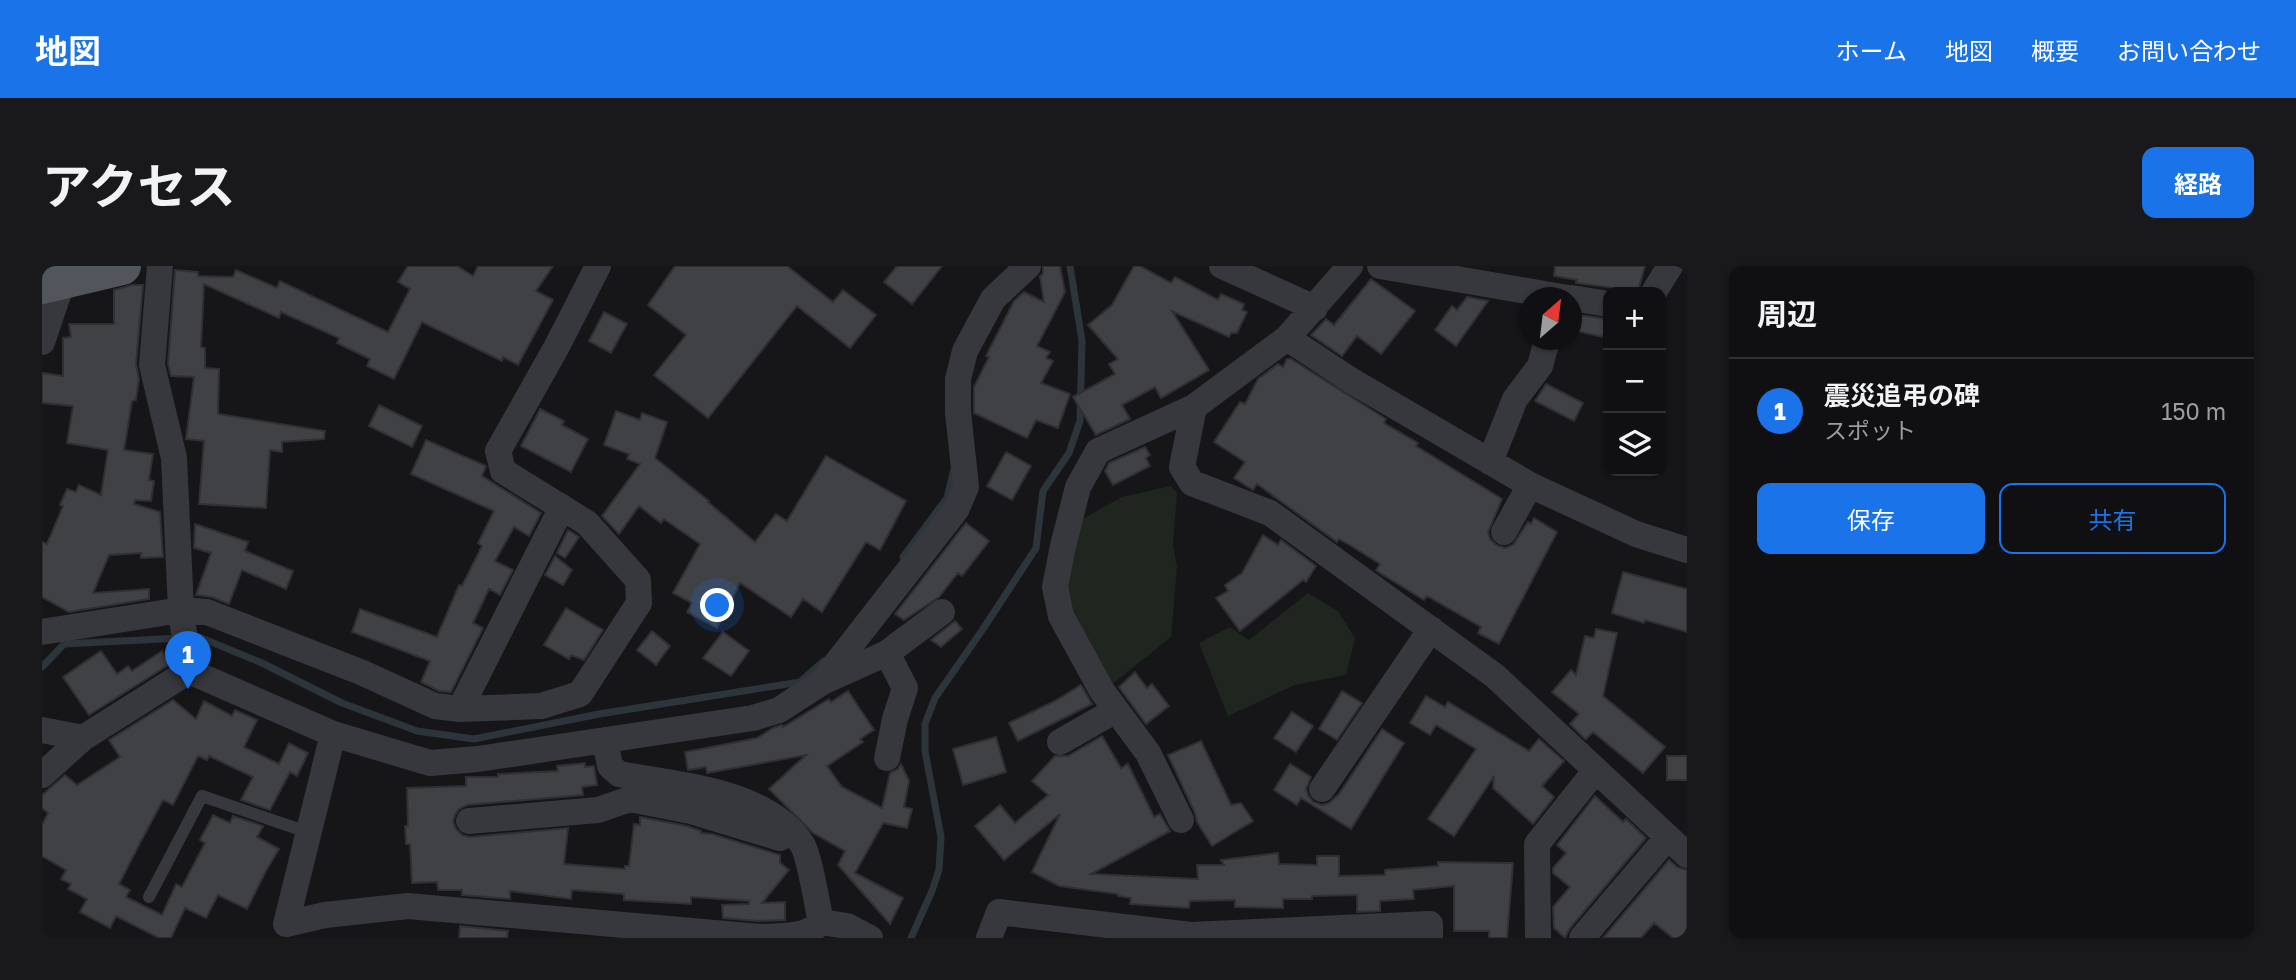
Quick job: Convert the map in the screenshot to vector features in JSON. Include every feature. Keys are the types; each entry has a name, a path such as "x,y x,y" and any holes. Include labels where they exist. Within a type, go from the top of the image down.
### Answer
{"main road":[{"path":"53,283 122,266"}],"street":[{"path":"160,266 152,365 174,457 181,610 189,671"},
{"path":"42,632 181,610 207,612 363,673 435,706 460,709 541,706 579,694 639,603 638,580 587,523 503,471 498,451 598,266"},
{"path":"821,683 956,510 966,487 958,412 958,379 965,351 993,299 1028,266"},
{"path":"1222,266 1315,308"},
{"path":"1181,820 1148,753 1102,691 1061,616 1055,587 1078,487 1098,451 1194,407 1287,338 1350,266"},
{"path":"1380,266 1519,289"},
{"path":"1657,287 1670,266"},
{"path":"42,342 53,283"},
{"path":"1582,300 1603,303"},
{"path":"1287,338 1352,381 1530,485 1636,534 1687,550"},
{"path":"1490,462 1515,398 1540,366 1544,350"},
{"path":"1194,407 1182,467 1192,483 1269,513 1495,676 1677,847 1582,938"},
{"path":"1504,533 1530,485"},
{"path":"460,709 562,507"},
{"path":"189,671 333,734 430,763 478,759 753,718 779,710 821,683 887,653 942,612"},
{"path":"1322,789 1431,629"},
{"path":"887,653 905,688 887,758"},
{"path":"42,775 83,738 189,671"},
{"path":"1060,742 1116,710"},
{"path":"42,730 83,738"},
{"path":"333,734 286,925 325,915 408,906 760,937 802,936 815,930 821,922"},
{"path":"605,740 610,766 619,774 709,791 755,804 790,831 803,845 821,922"},
{"path":"1538,938 1537,844 1596,770"},
{"path":"469,821 598,810 630,799 691,811 780,838 790,831"},
{"path":"989,938 999,912 1191,935 1430,924 1430,938"},
{"path":"821,922 847,926 870,938"}],"lane":[{"path":"149,897 202,796 310,833"}],"shaded area":[{"path":"1171,486 1177,493 1173,544 1177,567 1171,637 1110,686 1071,608 1066,576 1077,522 1122,497"},
{"path":"1308,593 1338,611 1355,638 1346,675 1295,685 1228,716 1199,643 1230,627 1249,640"}],"building":[{"path":"408,266 457,266 473,276 478,266 553,266 536,291 553,300 518,365 503,357 502,361 422,322 394,379 367,366 370,359 337,343 339,338 281,312 279,318 204,284 201,347 205,348 205,368 219,369 218,414 325,431 324,439 282,442 282,452 270,450 266,508 199,504 204,441 186,439 194,377 171,376 168,364 175,270 198,272 198,276 233,277 236,270 277,288 280,281 388,332 410,289 398,282"},
{"path":"675,266 787,266 833,302 843,290 876,315 850,348 797,306 708,418 654,375 686,335 648,305"},
{"path":"897,266 942,266 912,304 884,282"},
{"path":"1043,266 1060,266 1065,292 1037,346 1050,352 1046,358 1053,361 1041,383 1070,394 1058,428 1036,420 1027,438 974,413 974,387 989,357 986,356 1014,301 1024,292 1044,302 1040,276 1043,274"},
{"path":"1134,266 1140,266 1171,283 1175,277 1218,300 1221,294 1244,304 1242,310 1247,312 1237,333 1231,333 1229,337 1172,311 1209,370 1161,398 1155,387 1122,405 1130,419 1096,435 1073,397 1115,374 1109,364 1118,359 1088,325 1112,305"},
{"path":"1555,266 1645,266 1639,287 1576,283 1577,280 1554,276"},
{"path":"1371,279 1415,311 1381,354 1357,336 1342,356 1311,335 1326,319 1334,325"},
{"path":"143,285 136,364 139,379 136,400 132,401 124,450 153,454 149,480 154,481 151,501 135,500 134,504 160,512 163,557 141,558 141,553 109,555 93,593 149,589 149,599 69,612 42,597 42,542 47,544 67,489 76,492 79,485 101,495 108,450 67,443 73,406 42,403 42,373 63,376 63,338 71,337 69,324 114,324 114,290"},
{"path":"1467,297 1488,301 1456,346 1435,330 1452,306 1457,310"},
{"path":"604,312 627,324 611,353 589,341"},
{"path":"1582,315 1603,318 1603,337 1582,332"},
{"path":"1287,359 1386,419 1384,423 1418,443 1416,446 1502,499 1488,532 1496,545 1505,548 1513,545 1528,522 1531,524 1534,518 1557,532 1499,644 1478,633 1481,627 1427,596 1424,600 1380,573 1376,570 1380,564 1339,539 1337,542 1257,484 1253,490 1234,478 1245,462 1214,442 1240,402 1245,404 1258,379 1278,364 1283,367"},
{"path":"1546,384 1583,403 1574,421 1535,401"},
{"path":"379,405 422,426 412,447 369,426"},
{"path":"540,409 564,421 562,425 588,439 571,472 521,446"},
{"path":"616,411 640,420 642,413 667,422 655,458 755,542 776,514 787,521 826,456 906,501 880,550 866,542 822,612 803,599 791,617 740,583 717,628 687,612 692,603 673,593 700,544 664,519 661,523 639,506 619,534 602,516 640,464 627,459 629,454 604,445"},
{"path":"426,440 486,466 482,476 541,513 529,536 514,527 495,561 513,570 500,595 489,589 473,623 483,628 451,692 439,691 421,682 430,661 352,632 360,609 437,637 459,585 462,586 482,546 478,543 494,511 411,474"},
{"path":"1145,447 1150,455 1146,458 1150,466 1113,485 1105,471 1109,463"},
{"path":"1006,452 1031,466 1012,500 987,486"},
{"path":"966,523 989,541 962,576 958,573 939,597 904,620 895,614"},
{"path":"195,524 248,542 245,551 293,571 286,589 242,570 229,604 212,597 196,595 211,553 194,548"},
{"path":"568,530 579,537 565,558 557,553"},
{"path":"1263,535 1278,545 1281,540 1316,566 1306,582 1303,580 1240,631 1216,598 1228,591 1225,585 1242,573"},
{"path":"555,556 572,570 563,585 545,575"},
{"path":"1623,572 1687,589 1687,632 1612,613"},
{"path":"566,608 603,630 584,660 571,655 569,659 544,645"},
{"path":"955,621 962,629 941,647 931,640"},
{"path":"1596,629 1617,633 1603,696 1665,747 1643,773 1593,732 1584,738 1570,724 1579,714 1552,692 1571,670 1576,675 1585,636 1594,638"},
{"path":"652,631 670,646 656,665 637,650"},
{"path":"723,632 749,651 731,676 703,658"},
{"path":"101,651 117,674 128,666 132,671 162,651 170,664 89,715 63,677"},
{"path":"1135,672 1147,688 1152,684 1169,706 1146,724 1119,687"},
{"path":"1081,685 1092,704 1018,741 1009,723"},
{"path":"848,691 874,730 860,739 863,742 827,766 842,787 882,808 890,773 901,764 909,781 904,807 912,809 907,828 883,823 855,873 903,898 890,924 838,865 845,851 813,833 769,789 806,755 707,773 706,767 688,770 685,752 757,738 773,728 783,727 829,699 831,702"},
{"path":"1342,691 1362,703 1337,740 1319,729"},
{"path":"1426,696 1445,707 1448,702 1529,751 1539,739 1564,761 1542,786 1554,797 1533,824 1493,788 1494,776 1454,836 1428,819 1476,749 1436,725 1430,735 1410,723"},
{"path":"173,700 196,719 204,701 232,716 235,710 257,720 244,747 279,764 289,743 308,753 297,776 290,772 270,810 241,800 253,777 209,756 207,760 198,756 173,805 163,800 119,884 130,890 126,897 162,915 176,884 182,887 205,843 200,840 213,815 230,823 233,816 263,826 257,837 279,849 247,909 218,895 206,918 185,908 171,938 159,938 116,916 110,928 80,912 87,899 68,889 71,884 61,879 66,870 42,856 42,825 48,813 42,808 42,795 65,775 77,785 120,757 109,740"},
{"path":"1292,712 1313,726 1296,752 1274,738"},
{"path":"1382,729 1404,743 1351,829 1301,798 1297,805 1274,790 1290,764 1311,777 1306,789 1313,802 1322,805 1329,803 1339,794"},
{"path":"1102,736 1121,768 1128,764 1154,817 1160,814 1170,831 1091,874 1198,879 1197,865 1224,865 1221,860 1278,853 1279,864 1317,865 1317,856 1339,856 1339,876 1385,875 1385,870 1438,866 1438,862 1513,863 1507,938 1489,938 1489,931 1454,931 1454,886 1413,890 1414,899 1380,901 1380,911 1357,912 1357,895 1283,899 1283,908 1235,907 1235,900 1190,901 1189,908 1130,904 1131,898 1118,894 1059,886 1032,872 1060,814 1004,860 975,826 1000,805 1015,823 1048,795 1032,781 1055,756 1068,756"},
{"path":"996,737 1006,772 963,785 953,749"},
{"path":"1201,741 1231,805 1241,803 1253,821 1212,846 1197,822 1168,755"},
{"path":"1667,756 1687,756 1687,780 1667,780"},
{"path":"585,763 585,767 594,766 597,785 582,787 583,795 467,805 455,815 453,822 456,829 462,835 470,837 568,828 564,864 625,869 625,866 629,866 634,824 640,825 640,817 687,826 701,833 780,855 780,863 789,870 762,903 785,902 785,920 723,918 722,905 749,904 749,901 691,897 691,904 624,900 624,894 572,890 571,899 510,891 510,899 462,895 462,890 438,890 437,882 412,883 410,844 406,844 405,826 408,826 407,788 466,786 466,777 558,771 557,766"},
{"path":"1595,796 1623,822 1626,819 1646,838 1570,928 1565,938 1554,928 1553,907 1570,887 1553,873 1553,868 1566,853 1557,845"},
{"path":"1669,860 1677,867 1687,870 1687,938 1673,938 1654,923 1641,938 1603,938"},
{"path":"460,926 508,931 507,938 459,938"}],"waterway":[{"path":"911,938 939,870 941,837 925,751 925,724 935,698 1036,548 1043,491 1069,453 1080,421 1082,341 1070,266"},
{"path":"903,557 947,498 954,469"},
{"path":"42,667 64,644 199,637 262,663 342,703 417,731 474,739 599,714 800,682 824,661"}],"place":[{"name":"震災追弔の碑","path":"188,689"}]}
